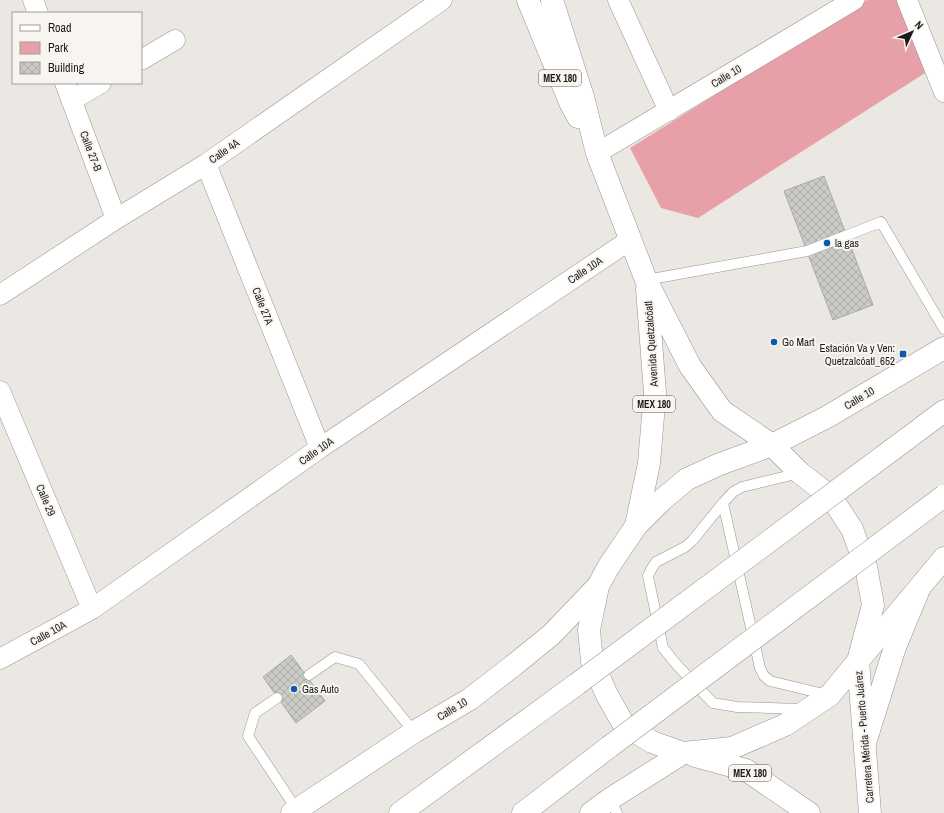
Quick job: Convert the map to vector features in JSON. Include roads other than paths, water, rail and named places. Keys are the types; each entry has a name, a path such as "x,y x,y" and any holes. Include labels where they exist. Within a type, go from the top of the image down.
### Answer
{"main road":[{"name":"Avenida Quetzalcóatl","path":"528,0 570,102 597,153"},
{"name":"Avenida Quetzalcóatl","path":"552,0 583,97 597,153 646,280 690,366 722,411 772,445 800,473 831,498 852,530 866,567 873,605 858,661"},
{"name":"Avenida Quetzalcóatl","path":"636,526 649,463 655,393 646,280"},
{"name":"Calle 10","path":"636,526 662,500 687,479 720,464 772,445 827,417 944,348"},
{"path":"400,813 577,684 944,411"},
{"path":"523,813 944,496"},
{"path":"636,526 609,566 598,586 589,630 592,661 607,695 624,725 652,742 683,753 732,748 785,725 830,695 944,558"},
{"name":"Calle 10","path":"294,811 414,732 470,698 551,635 598,586"},
{"path":"865,743 896,647 919,589"},
{"name":"Carretera Mérida - Puerto Juárez","path":"858,661 870,813"},
{"path":"591,813 614,806 683,753"},
{"name":"MEX 180","path":"683,753 746,770 809,813"}],"street":[{"path":"33,0 38,12"},
{"name":"Calle 4A","path":"0,295 116,219 206,164 442,0"},
{"path":"618,0 669,111"},
{"name":"Calle 10","path":"597,153 854,0"},
{"path":"907,0 944,92"},
{"path":"142,59 175,40"},
{"path":"69,92 97,84"},
{"name":"Calle 27-B","path":"69,92 116,219"},
{"name":"Calle 27A","path":"206,164 320,448"},
{"name":"Calle 10A","path":"0,659 92,609 320,448 630,240"},
{"name":"Calle 29","path":"0,391 92,609"}],"lane":[{"path":"646,280 807,251 881,222 944,329"},
{"path":"800,473 742,487 733,492 692,541 685,547 656,562 648,576 663,648 677,665 714,702 737,707 808,710"},
{"path":"723,503 760,668 764,676 770,680 830,695"},
{"path":"309,675 335,657 359,664 414,732"},
{"path":"277,698 256,713 248,736 294,811"}],"place":[{"name":"la gas","path":"827,243"},
{"name":"Go Mart","path":"774,342"},
{"name":"Estación Va y Ven: Quetzalcóatl_652","path":"903,354"},
{"name":"Gas Auto","path":"294,689"}]}
